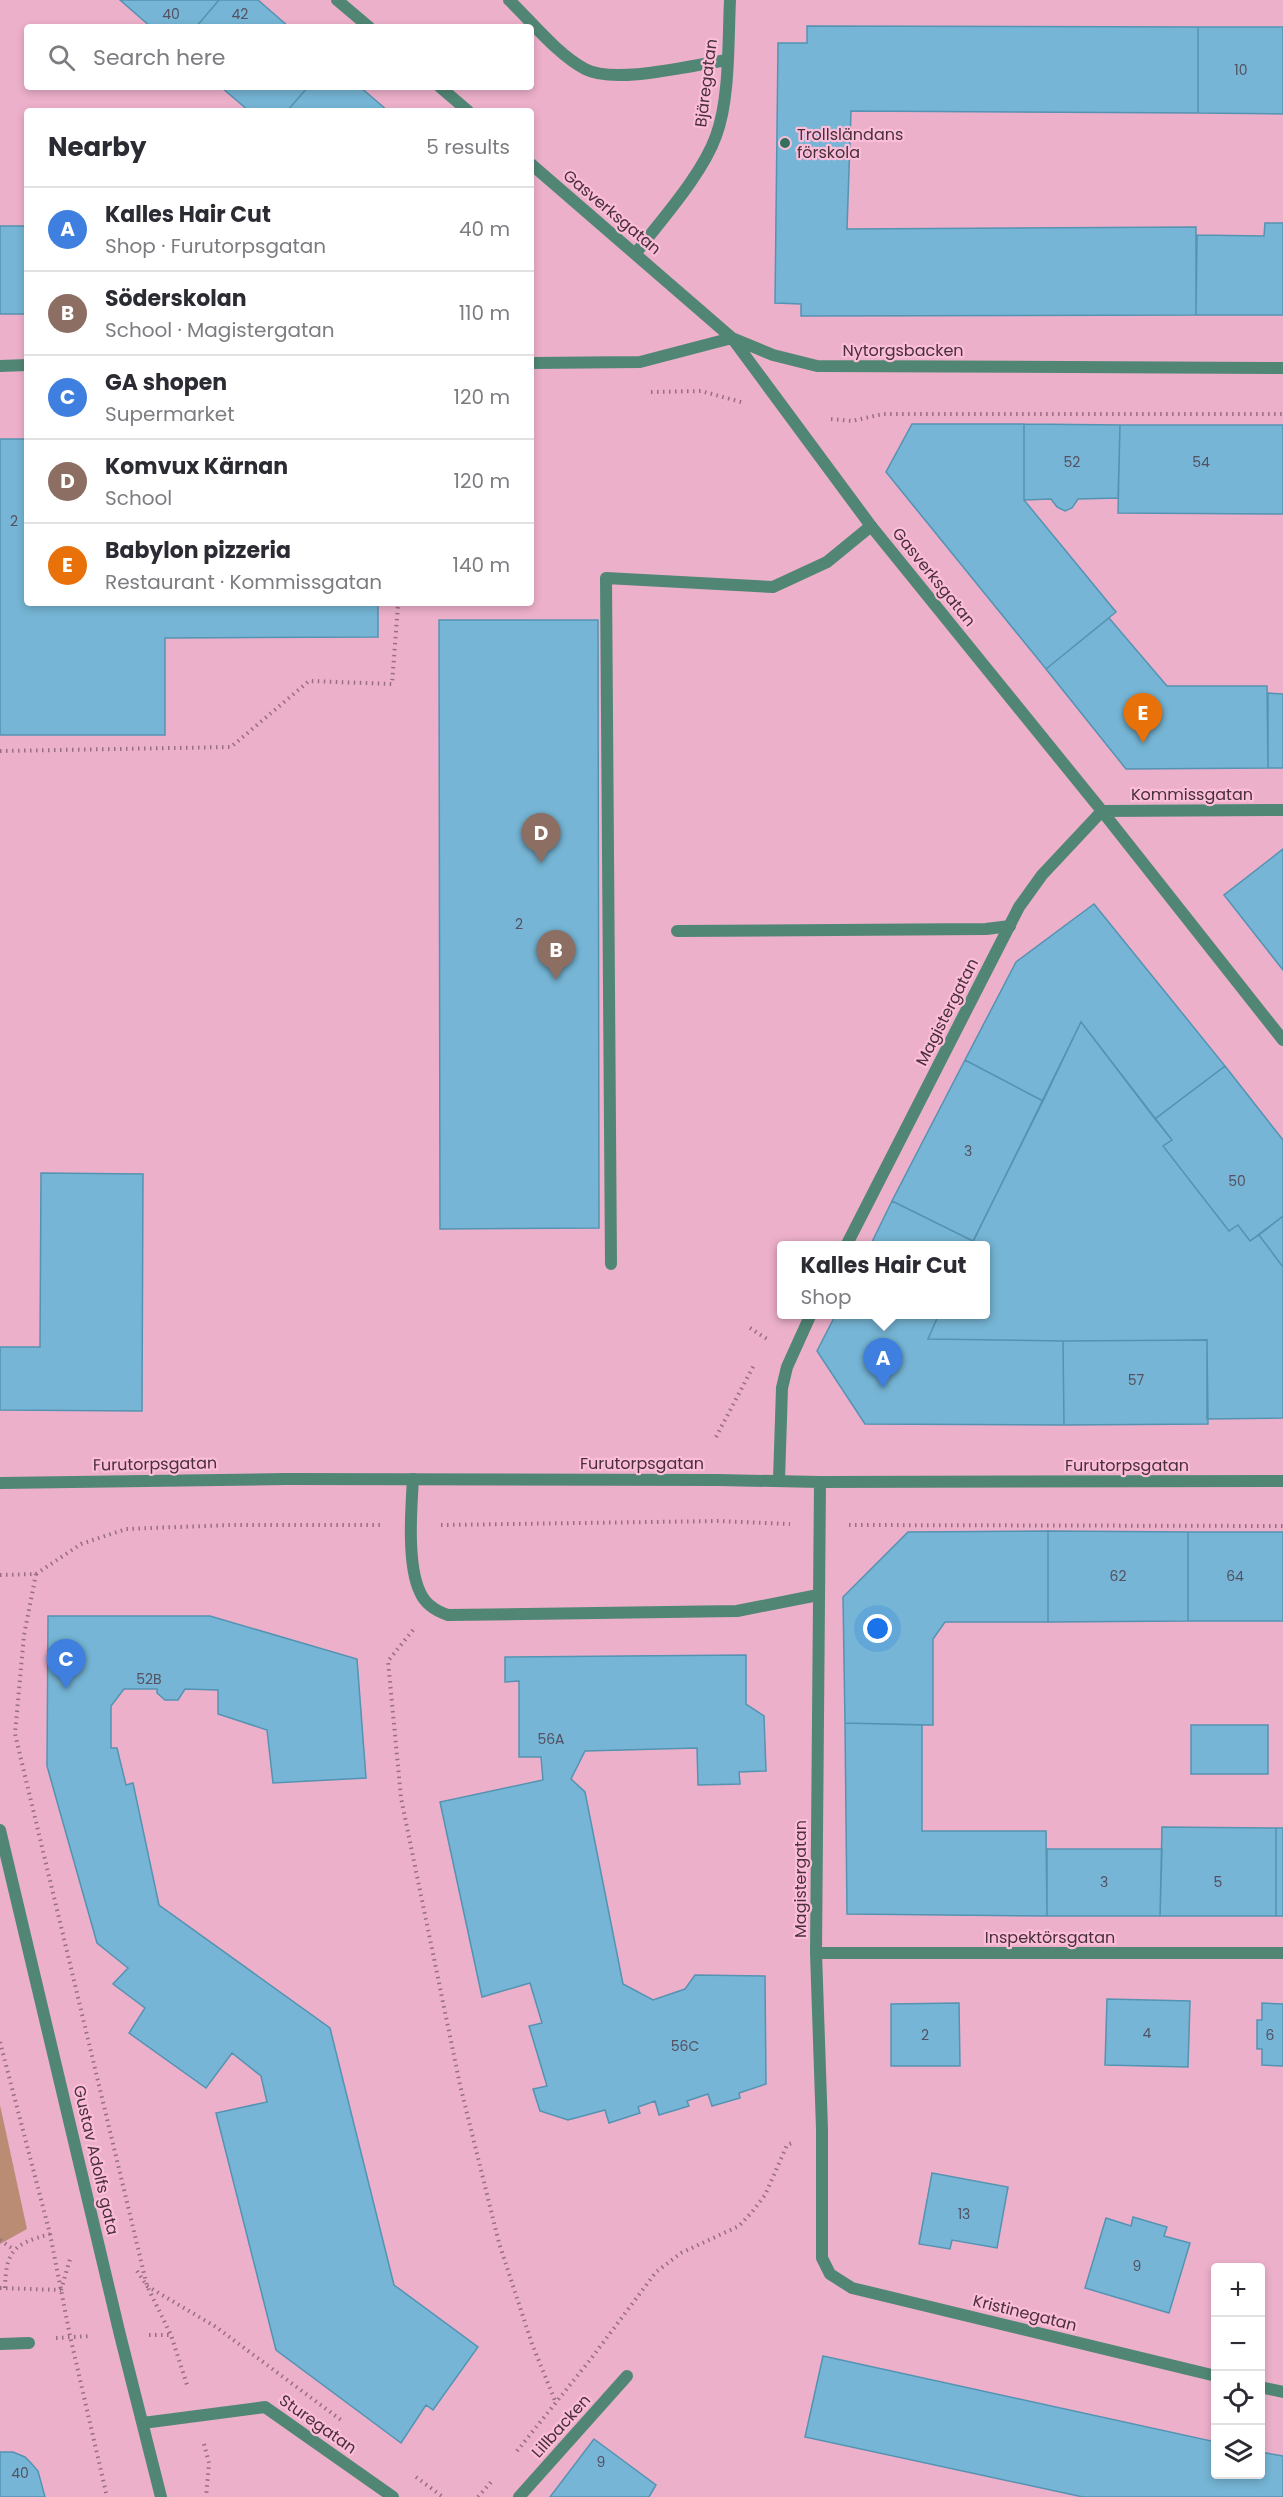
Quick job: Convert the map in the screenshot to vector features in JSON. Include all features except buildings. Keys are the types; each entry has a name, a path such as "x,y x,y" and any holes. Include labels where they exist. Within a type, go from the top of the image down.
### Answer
{"street":[{"path":"337,0 365,24"},
{"path":"509,0 533,24"},
{"name":"Bjäregatan","path":"636,253 696,173 716,136 727,60 730,0"},
{"path":"534,25 570,60 594,73 621,76 727,60"},
{"path":"444,90 464,108"},
{"name":"Gasverksgatan","path":"534,167 732,338 871,526 1102,811 1283,1040"},
{"path":"534,363 640,362 732,338"},
{"name":"Nytorgsbacken","path":"732,338 774,355 817,366 1283,368"},
{"path":"0,366 24,365"},
{"path":"611,1264 606,578 773,587 827,562 871,526"},
{"name":"Kommissgatan","path":"1102,811 1283,810"},
{"name":"Magistergatan","path":"848,1241 1029,891 1102,811"},
{"path":"677,932 986,929 1010,926"},
{"path":"779,1480 782,1388 787,1367 809,1319"},
{"path":"413,1479 411,1525 417,1584 420,1593 439,1612 460,1616 737,1611 818,1595"},
{"name":"Furutorpsgatan","path":"0,1483 413,1479 820,1482 1283,1481"},
{"name":"Magistergatan","path":"820,1482 816,1953 822,2129 822,2258 830,2274"},
{"name":"Gustav Adolfs gata","path":"0,1830 120,2335 161,2497"},
{"name":"Inspektörsgatan","path":"816,1953 1283,1953"},
{"name":"Kristinegatan","path":"830,2274 852,2288 1211,2375"},
{"path":"0,2344 29,2343"},
{"name":"Lillbacken","path":"519,2497 627,2376"},
{"path":"1265,2387 1283,2392"},
{"name":"Sturegatan","path":"143,2424 264,2407 393,2497"}],"path":[{"path":"643,392 701,391 789,415 852,421 883,414 1283,414"},
{"path":"0,751 231,747 309,681 392,684 398,606"},
{"path":"750,1329 768,1339"},
{"path":"762,1349 772,1331"},
{"path":"716,1437 757,1359"},
{"path":"0,1575 36,1574 81,1544 126,1529 230,1525 720,1521 818,1525 1283,1526"},
{"path":"36,1574 24,1635 15,1734 147,2286 171,2335"},
{"path":"431,1606 388,1661 401,1798 460,2085 499,2243 532,2344 556,2403"},
{"path":"0,2042 50,2234 69,2336 107,2497"},
{"path":"514,2454 656,2272 681,2253 739,2226 752,2212 765,2194 787,2145"},
{"path":"50,2234 30,2240 13,2250 6,2266 2,2288 61,2290"},
{"path":"0,2240 13,2250"},
{"path":"147,2286 216,2327 349,2426"},
{"path":"415,2476 443,2497"},
{"path":"478,2497 493,2480"}],"shaded area":[{"path":"0,2105 27,2229 0,2244"}],"place":[{"name":"Trollsländans förskola","path":"785,143"},
{"name":"Babylon pizzeria","path":"1143,743"},
{"name":"Komvux Kärnan","path":"541,863"},
{"name":"Söderskolan","path":"556,980"},
{"name":"Kalles Hair Cut","path":"883,1388"},
{"name":"GA shopen","path":"66,1689"}]}
